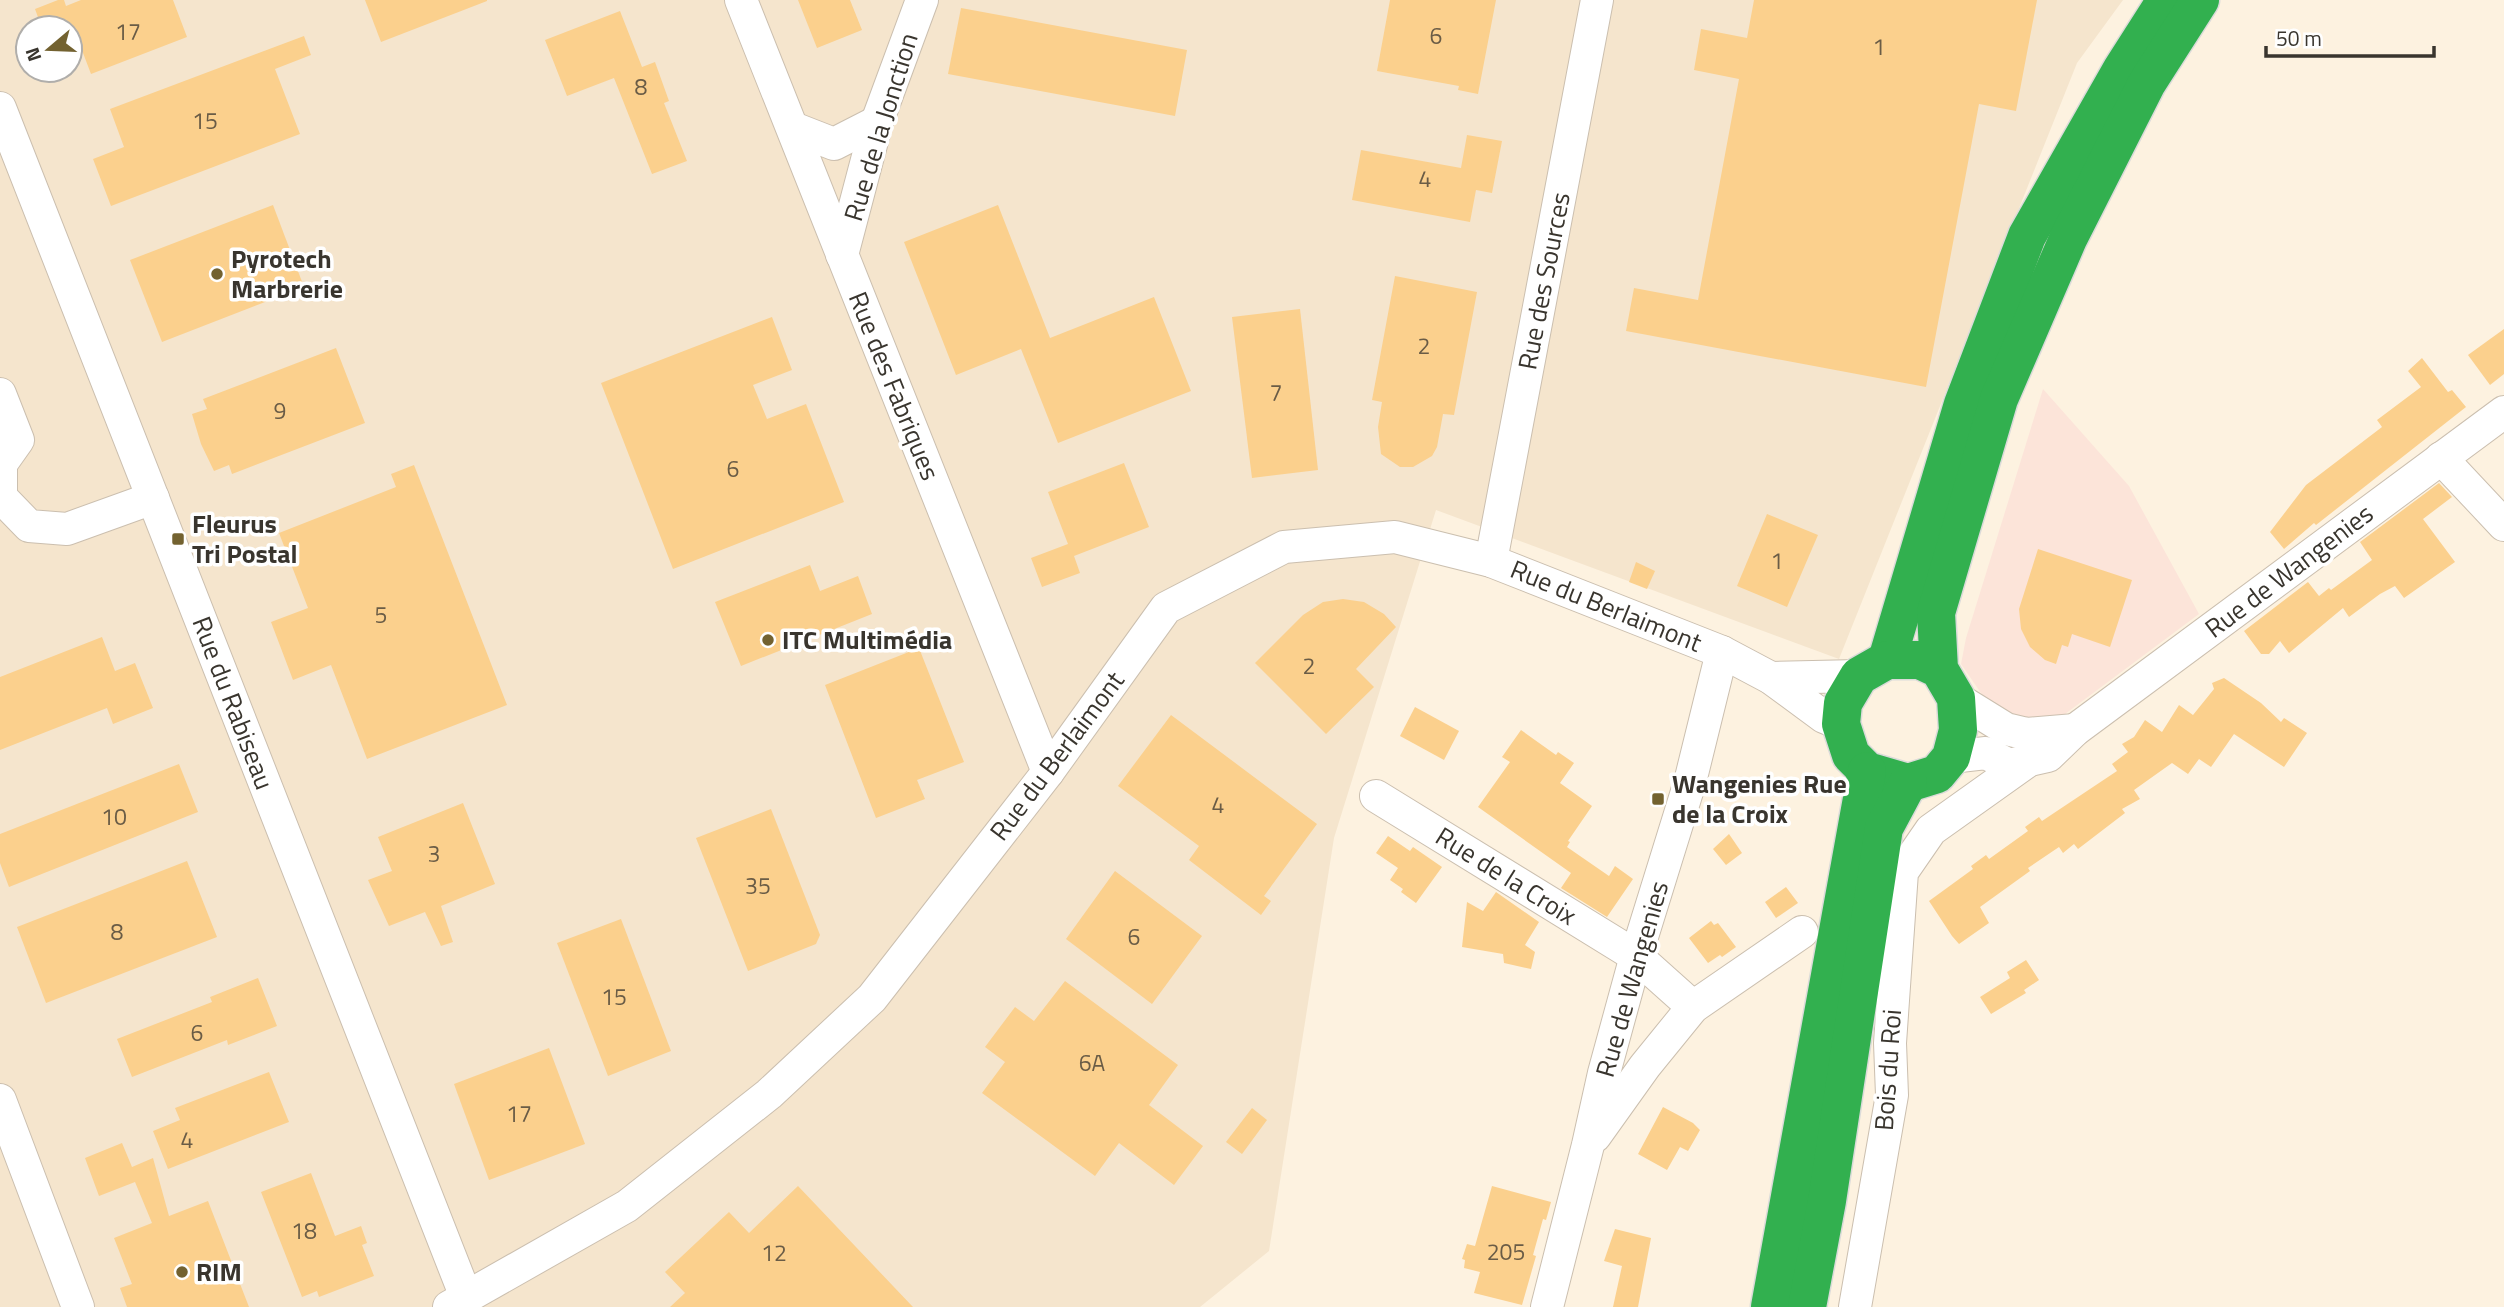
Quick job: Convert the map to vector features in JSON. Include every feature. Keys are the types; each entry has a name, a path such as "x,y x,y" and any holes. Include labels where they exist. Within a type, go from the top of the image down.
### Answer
{"highway":[{"path":"2166,0 2122,69 2027,236 1963,404 1873,668 1843,703 1841,724 1851,755 1867,771 1908,783 1937,774 1951,757 1958,730 1936,613 1999,399 2067,239 2147,83 2200,0"},
{"path":"1873,668 1920,660 1948,684"},
{"path":"1770,1307 1867,771"},
{"path":"1807,1307 1827,1201 1884,828 1908,783"}],"street":[{"name":"Rue des Fabriques","path":"741,0 1048,772"},
{"name":"Rue de la Jonction","path":"842,255 877,122 922,0"},
{"name":"Rue des Sources","path":"1492,561 1597,0"},
{"name":"Rue du Rabiseau","path":"0,108 153,498 458,1302"},
{"path":"793,128 834,144 877,122"},
{"path":"0,394 18,440 0,464 1,497 29,526 67,529 153,498"},
{"name":"Rue de Wangenies","path":"1951,757 1986,754 2009,765 2048,756 2060,731 2504,412"},
{"path":"2441,458 2504,525"},
{"name":"Rue du Berlaimont","path":"458,1302 627,1206 769,1094 872,998 1048,772 1166,608 1284,547 1395,537 1492,561 1723,652 1771,678 1824,717 1841,724"},
{"name":"Rue de Wangenies","path":"1547,1307 1604,1073 1636,956 1690,782 1723,652"},
{"name":"Rue du Berlaimont","path":"1771,678 1873,668"},
{"path":"1948,684 2006,729 2027,734 2060,731"},
{"name":"Rue de Wangenies","path":"1902,873 1931,830 2030,760"},
{"name":"Rue de la Croix","path":"1376,796 1636,956 1693,1007"},
{"name":"Bois du Roi","path":"1854,1307 1892,1095 1890,1043 1902,873"},
{"path":"1588,1145 1645,1066 1693,1007 1802,932"},
{"path":"0,1100 79,1307"}],"shaded area":[{"path":"0,0 2123,0 2077,63 1839,659 1436,510 1334,838 1269,1251 1200,1307 0,1307"},
{"path":"2043,389 2129,486 2199,614 2057,720 1996,715 1961,664 1966,638"}],"building":[{"path":"58,0 64,0 66,6 81,0 173,0 187,37 91,74 84,56 84,14 37,14 35,9"},
{"path":"365,0 487,0 487,1 381,42"},
{"path":"798,0 850,0 862,30 817,48"},
{"path":"1390,0 1496,0 1478,94 1458,90 1459,86 1377,71"},
{"path":"1754,0 2037,0 2016,111 1979,104 1926,387 1626,331 1634,288 1698,300 1739,79 1694,70 1701,29 1747,38"},
{"path":"961,8 1187,50 1175,116 948,74"},
{"path":"620,11 642,67 655,62 669,101 664,103 687,161 652,174 614,78 567,96 545,40"},
{"path":"304,36 311,55 275,69 300,134 111,206 93,159 124,147 110,109"},
{"path":"1467,135 1502,141 1492,193 1476,190 1470,222 1352,200 1361,150 1461,168"},
{"name":"Pyrotech Marbrerie","path":"273,205 304,287 162,342 130,260"},
{"path":"998,205 1050,338 1154,297 1191,391 1058,443 1021,349 956,375 904,242"},
{"path":"1395,276 1477,292 1454,415 1443,414 1437,447 1432,456 1413,467 1400,467 1381,454 1378,427 1382,402 1372,400"},
{"path":"1300,309 1318,470 1252,478 1232,317"},
{"path":"772,317 792,370 753,385 767,419 806,404 844,502 673,569 601,383"},
{"path":"2504,329 2504,374 2490,385 2468,355"},
{"path":"336,348 365,423 232,474 229,465 214,471 201,444 192,414 207,409 203,399"},
{"path":"2422,358 2448,392 2452,390 2466,407 2284,549 2270,532 2306,485 2382,427 2377,420 2421,387 2408,371"},
{"path":"1124,463 1149,527 1074,556 1080,573 1042,587 1031,558 1068,544 1048,492"},
{"path":"414,465 507,705 367,759 331,665 293,680 271,622 308,608 279,533 396,487 391,474"},
{"path":"2439,483 2452,497 2423,519 2455,562 2404,598 2395,586 2349,617 2343,608 2289,653 2280,641 2269,654 2261,654 2244,631 2308,582 2319,596 2372,560 2360,542"},
{"path":"1767,514 1818,535 1787,607 1737,586"},
{"path":"2038,549 2132,580 2110,647 2072,634 2068,647 2062,645 2056,664 2045,660 2030,647 2021,629 2019,609"},
{"path":"1636,562 1655,571 1647,589 1629,582"},
{"name":"ITC Multimédia","path":"810,565 820,591 858,576 872,614 741,666 715,602"},
{"path":"1343,599 1364,602 1384,614 1396,627 1356,669 1374,687 1326,734 1255,663 1303,615 1323,602"},
{"path":"102,637 115,671 135,663 153,708 113,724 107,708 0,750 0,677"},
{"path":"919,648 964,762 917,780 925,799 876,818 825,685"},
{"path":"2224,678 2261,703 2281,722 2284,718 2307,733 2284,767 2234,734 2211,767 2199,759 2188,774 2172,763 2134,790 2140,799 2122,809 2125,813 2078,849 2074,844 2063,853 2059,847 1980,907 1989,923 1959,944 1929,901 1973,869 1971,866 1986,855 1989,859 2028,831 2025,827 2039,817 2042,821 2117,771 2112,764 2128,752 2122,744 2134,737 2145,720 2162,732 2179,705 2193,715 2214,689 2212,683"},
{"path":"1415,707 1459,731 1444,760 1400,736"},
{"path":"1171,715 1317,824 1264,896 1271,901 1261,915 1189,860 1199,846 1118,786"},
{"path":"1521,730 1556,755 1558,752 1574,763 1560,783 1592,806 1568,841 1570,842 1567,847 1609,876 1615,866 1633,879 1607,917 1561,888 1571,873 1478,807 1510,762 1502,757"},
{"path":"179,764 198,812 9,887 0,863 0,834"},
{"path":"463,803 495,884 441,906 453,942 441,946 425,912 389,926 368,880 392,871 378,837"},
{"path":"771,809 820,935 816,944 748,971 696,838"},
{"path":"1729,834 1742,853 1726,865 1713,849"},
{"path":"1388,836 1410,851 1413,847 1442,867 1416,903 1390,880 1398,868 1376,853"},
{"path":"187,861 217,937 46,1003 17,927"},
{"path":"1115,871 1202,936 1152,1004 1066,939"},
{"path":"1786,887 1798,903 1776,918 1765,902"},
{"path":"1496,892 1539,922 1525,945 1535,952 1531,969 1504,963 1503,954 1462,947 1467,902 1483,911"},
{"path":"621,919 671,1051 608,1076 557,943"},
{"path":"1711,921 1714,925 1718,923 1736,947 1708,963 1689,938"},
{"path":"2026,960 2039,980 2024,990 2026,993 1991,1014 1980,997 2010,978 2007,972"},
{"path":"258,978 277,1026 228,1045 227,1040 132,1077 117,1039 212,1002 210,997"},
{"path":"1065,981 1178,1065 1149,1105 1203,1146 1174,1185 1119,1143 1095,1176 982,1093 1005,1062 985,1047 1015,1007 1034,1021"},
{"path":"549,1048 585,1144 489,1180 454,1084"},
{"path":"269,1072 289,1122 168,1169 153,1131 180,1120 175,1108"},
{"path":"1663,1107 1693,1123 1700,1130 1688,1151 1680,1147 1667,1170 1638,1154"},
{"path":"1252,1108 1267,1120 1242,1154 1226,1142"},
{"name":"RIM","path":"122,1143 132,1167 153,1158 169,1216 208,1201 249,1307 127,1307 120,1288 132,1284 114,1238 152,1223 135,1182 99,1196 85,1158"},
{"path":"311,1173 335,1236 361,1226 367,1243 362,1245 374,1276 319,1297 317,1291 302,1297 261,1192"},
{"path":"798,1186 913,1307 670,1307 685,1293 665,1272 729,1212 749,1233"},
{"path":"1492,1186 1551,1202 1546,1220 1543,1219 1522,1305 1474,1293 1480,1272 1464,1268 1465,1260 1462,1259 1467,1244 1475,1246"},
{"path":"1615,1229 1651,1238 1638,1307 1613,1307 1622,1266 1604,1261"}],"place":[{"name":"Pyrotech Marbrerie","path":"217,274"},
{"name":"Fleurus Tri Postal","path":"178,539"},
{"name":"ITC Multimédia","path":"768,640"},
{"name":"Wangenies Rue de la Croix","path":"1658,799"},
{"name":"RIM","path":"182,1272"}]}
